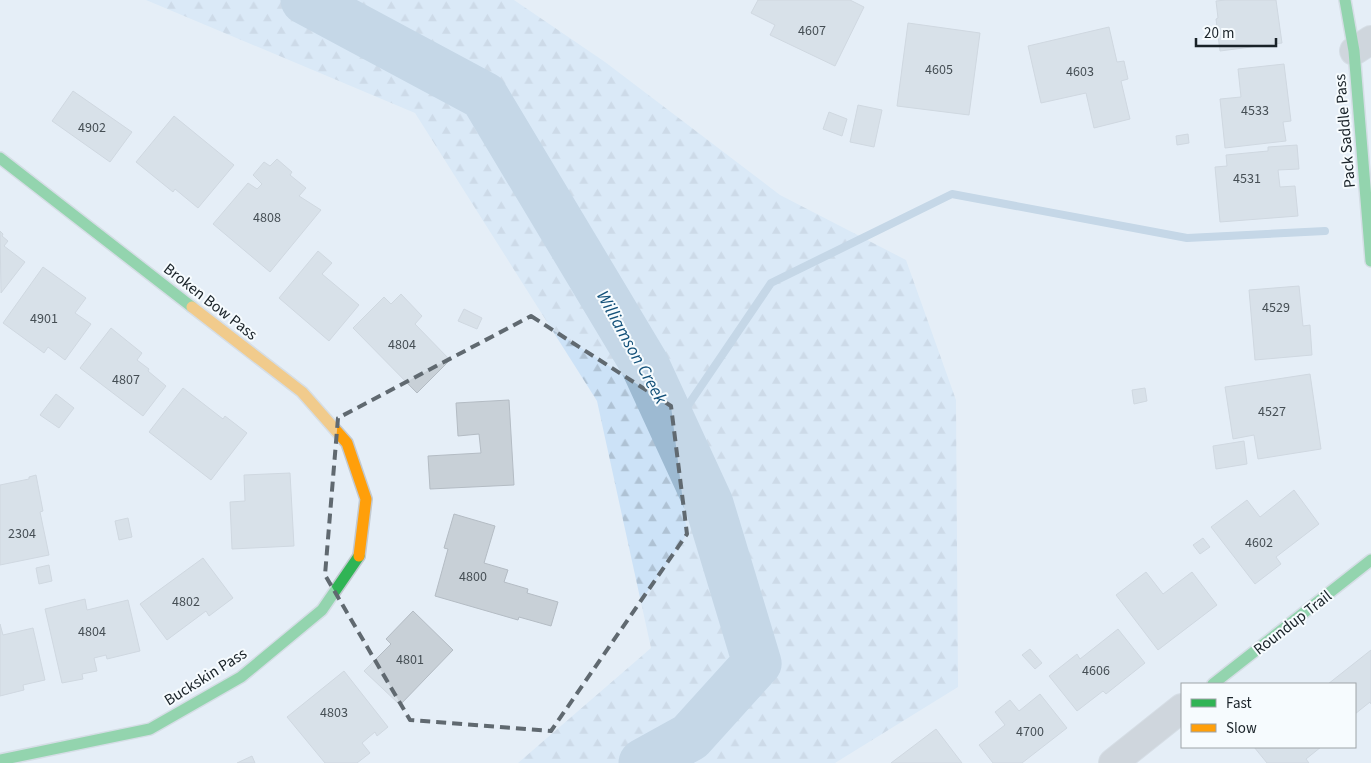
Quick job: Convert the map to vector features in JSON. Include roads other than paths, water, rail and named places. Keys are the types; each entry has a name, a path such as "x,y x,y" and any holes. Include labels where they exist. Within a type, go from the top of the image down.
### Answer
{"street":[{"name":"Pack Saddle Pass","path":"1345,0 1362,45 1371,260"},
{"name":"Broken Bow Pass","path":"0,158 302,392 347,443 366,499"},
{"name":"Buckskin Pass","path":"0,760 150,730 241,677 322,610 360,555 366,499"},
{"name":"Roundup Trail","path":"1214,683 1371,560"},
{"path":"1113,763 1181,709"}],"waterway":[{"name":"Williamson Creek","path":"305,0 484,96 645,365 709,504 757,663 690,737 643,763"},
{"path":"674,426 771,283 952,194 1187,238 1325,231"}]}
